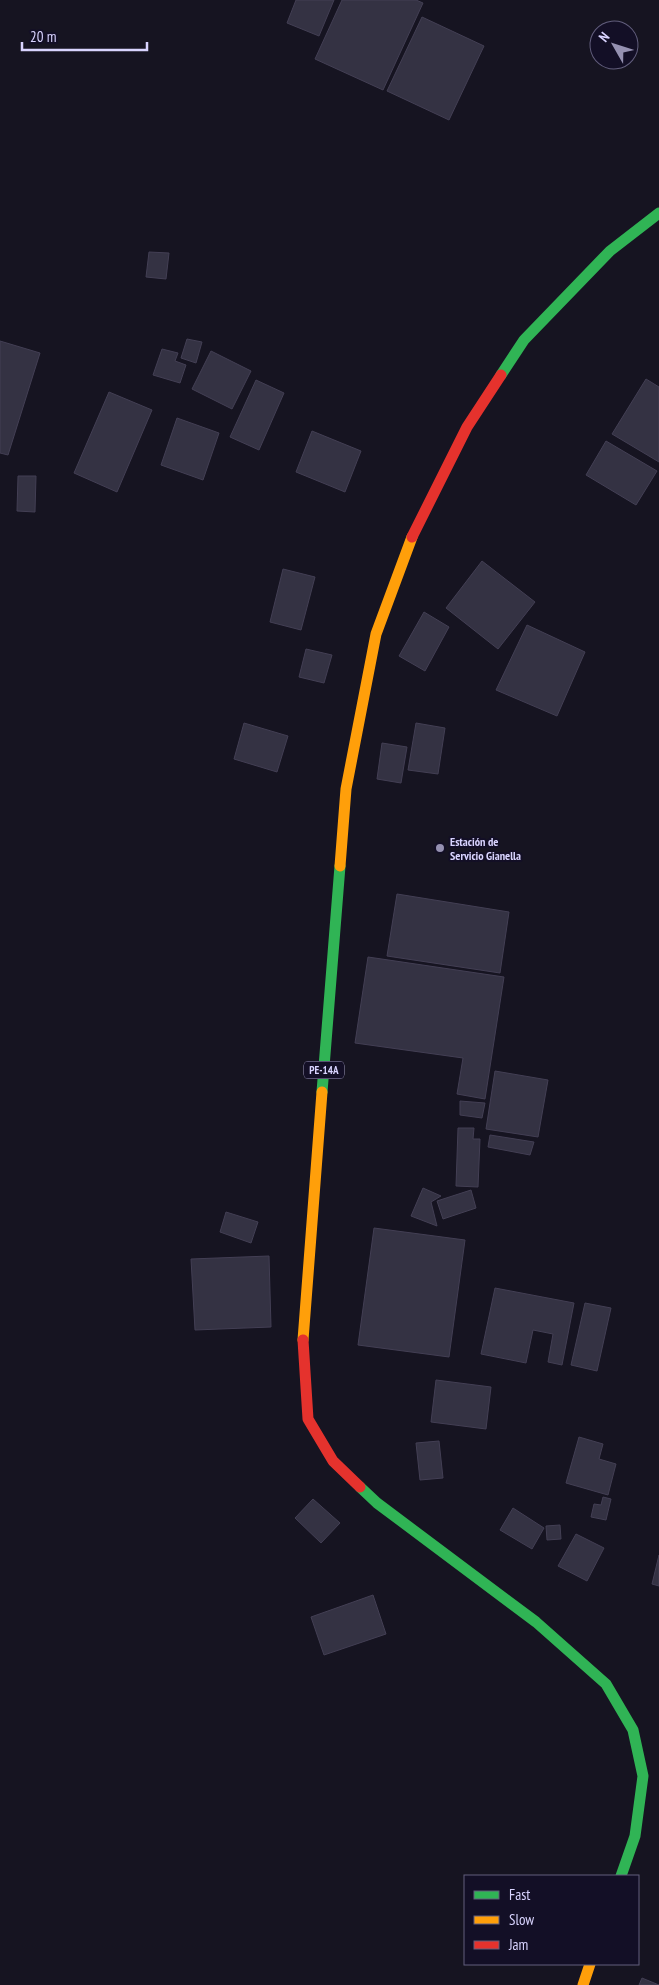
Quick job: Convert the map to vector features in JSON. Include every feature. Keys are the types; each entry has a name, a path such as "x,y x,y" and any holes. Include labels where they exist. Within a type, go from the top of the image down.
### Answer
{"main road":[{"name":"PE-14A","path":"621,1875 635,1836 643,1776 632,1730 606,1684 536,1622 377,1503 333,1462 308,1419 302,1347 346,789 376,634 409,544 467,427 524,340 610,251 659,213"},
{"path":"583,1985 590,1965"}],"building":[{"path":"296,0 334,0 319,36 287,23"},
{"path":"342,0 416,0 423,3 383,90 315,59"},
{"path":"422,17 484,46 449,120 387,91"},
{"path":"149,252 169,253 166,279 146,277"},
{"path":"187,339 202,342 196,363 181,358"},
{"path":"0,341 40,353 8,455 0,453"},
{"path":"162,349 178,353 175,361 186,365 180,383 153,375"},
{"path":"211,351 251,371 232,409 192,389"},
{"path":"646,379 659,387 659,462 612,434"},
{"path":"256,380 284,393 259,450 230,437"},
{"path":"109,392 152,410 117,492 74,473"},
{"path":"177,418 219,433 203,480 161,465"},
{"path":"312,431 361,451 345,492 296,472"},
{"path":"606,441 657,471 636,505 586,475"},
{"path":"18,476 36,476 35,512 17,511"},
{"path":"482,561 535,602 498,649 446,608"},
{"path":"283,569 315,577 301,630 270,622"},
{"path":"424,612 449,627 425,671 399,656"},
{"path":"527,625 585,652 557,716 496,690"},
{"path":"306,649 332,655 324,683 299,677"},
{"path":"244,723 288,736 277,772 234,759"},
{"path":"416,723 445,728 438,774 408,770"},
{"path":"382,743 407,747 401,783 377,779"},
{"path":"397,894 509,912 500,973 387,956"},
{"path":"368,957 504,977 485,1099 457,1094 463,1058 355,1043"},
{"path":"495,1071 548,1080 538,1137 486,1129"},
{"path":"460,1101 485,1103 482,1118 460,1115"},
{"path":"458,1128 474,1128 473,1139 480,1139 478,1187 456,1186"},
{"path":"490,1135 534,1142 530,1155 488,1147"},
{"path":"423,1188 441,1196 431,1202 437,1226 411,1216"},
{"path":"471,1190 476,1208 443,1219 437,1201"},
{"path":"226,1212 258,1222 251,1243 220,1232"},
{"path":"374,1228 465,1240 449,1357 358,1345"},
{"path":"269,1256 271,1327 195,1330 191,1259"},
{"path":"495,1288 574,1303 562,1365 548,1362 553,1334 533,1330 526,1363 481,1354"},
{"path":"585,1303 611,1308 597,1371 571,1365"},
{"path":"436,1380 491,1387 486,1429 431,1422"},
{"path":"579,1437 603,1444 599,1459 616,1464 608,1495 566,1483"},
{"path":"439,1441 443,1478 420,1480 416,1443"},
{"path":"603,1497 611,1499 606,1520 591,1517 594,1504 601,1505"},
{"path":"313,1499 340,1523 321,1543 295,1518"},
{"path":"513,1508 544,1528 532,1549 500,1530"},
{"path":"560,1525 561,1539 547,1540 546,1526"},
{"path":"576,1534 604,1548 587,1581 558,1566"},
{"path":"659,1555 659,1586 652,1584"},
{"path":"373,1595 386,1634 324,1655 311,1617"},
{"path":"642,1978 659,1985 639,1985"}],"traffic: fast":[{"path":"501,375 524,340 610,251 659,213"},
{"path":"322,1092 340,866"},
{"path":"360,1487 377,1503 536,1622 606,1684 633,1730 643,1776 635,1836 621,1875"}],"traffic: slow":[{"path":"340,866 346,789 376,634 412,537"},
{"path":"303,1340 322,1092"},
{"path":"583,1985 590,1965"}],"traffic: jam":[{"path":"412,537 467,427 501,375"},
{"path":"303,1340 308,1419 333,1461 360,1487"}],"place":[{"name":"Estación de Servicio Gianella","path":"440,848"}]}
